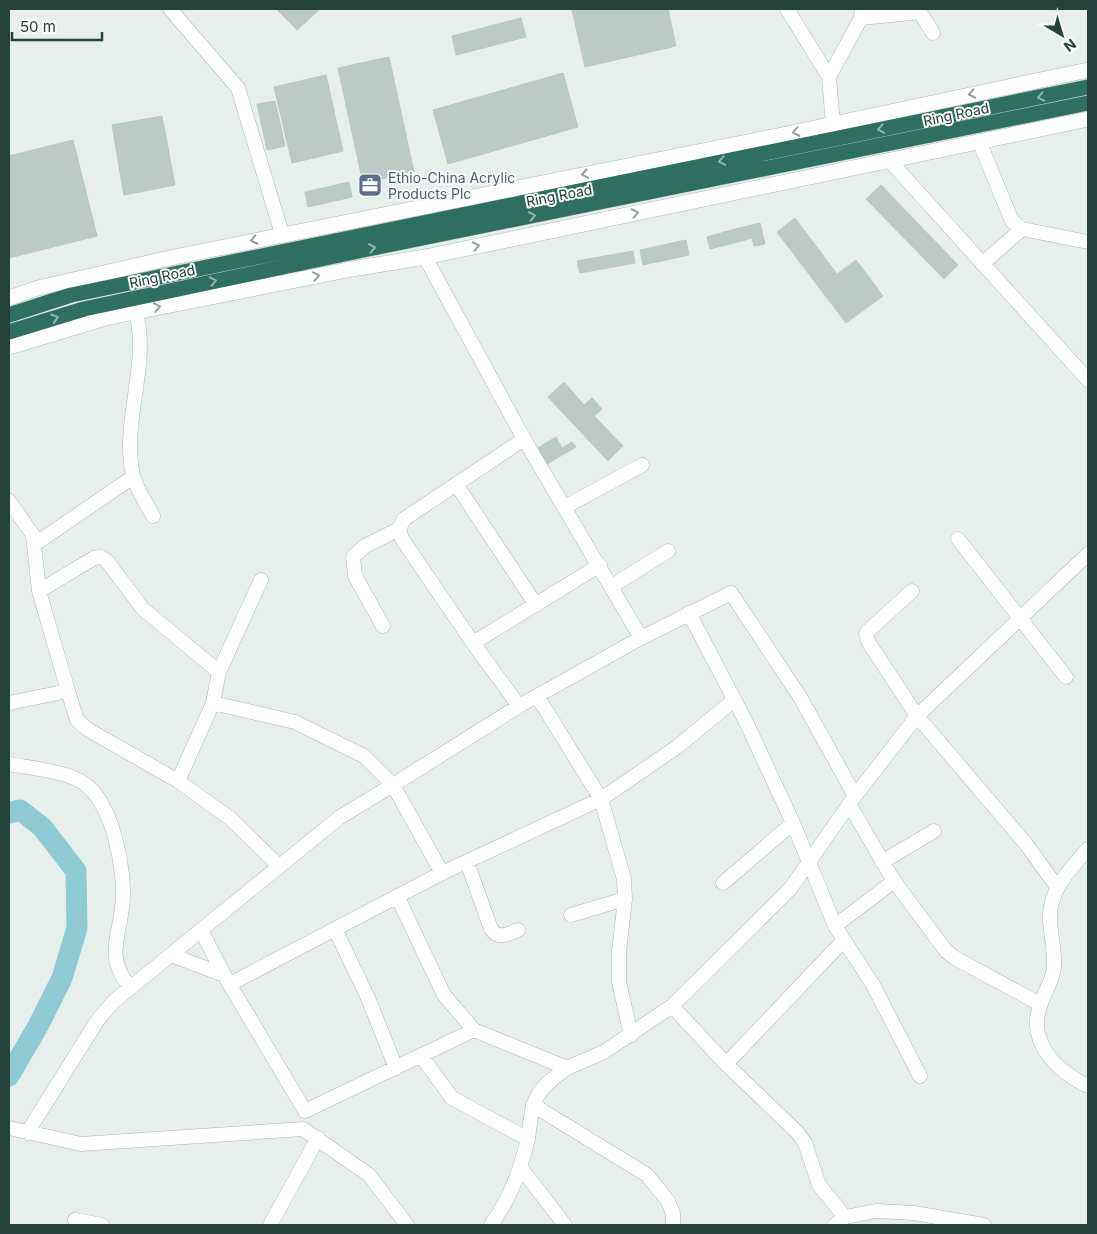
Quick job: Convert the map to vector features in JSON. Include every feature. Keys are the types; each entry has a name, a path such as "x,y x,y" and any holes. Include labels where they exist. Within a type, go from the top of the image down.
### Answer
{"highway":[{"name":"Ring Road","path":"9,315 70,295 1088,87"},
{"name":"Ring Road","path":"9,332 84,309 368,248 1088,103"}],"street":[{"path":"170,9 238,88 282,234"},
{"path":"788,9 829,78 832,124"},
{"path":"829,78 861,14 919,10 933,33"},
{"path":"9,298 38,288 282,234 832,124 1088,70"},
{"path":"9,347 105,318 352,269 425,257 1088,119"},
{"path":"979,141 1008,214 1022,229 1088,242"},
{"path":"889,160 1088,380"},
{"path":"982,264 1022,229"},
{"path":"425,257 524,439 600,565 641,638"},
{"path":"136,312 141,331 129,447 133,478 154,516"},
{"path":"383,626 355,576 353,557 365,546 399,529 404,519 524,439"},
{"path":"565,507 642,465"},
{"path":"35,544 133,478"},
{"path":"456,484 536,604"},
{"path":"9,501 33,535 39,591 77,720 87,729 178,781 231,819 279,866"},
{"path":"399,529 402,539 472,644 519,706"},
{"path":"958,539 1066,678"},
{"path":"612,586 668,552"},
{"path":"39,591 94,558 101,557 107,561 143,609 219,672"},
{"path":"491,1225 504,1206 521,1168 528,1139 532,1105 545,1084 567,1068 589,1061 632,1035 672,1006 790,889 852,800 917,716 1019,618 1087,558"},
{"path":"472,644 600,565"},
{"path":"178,781 213,703 219,672 261,580"},
{"path":"912,591 866,634 869,643 917,716 1026,844 1057,887"},
{"path":"26,1133 97,1021 113,1002 130,986 171,955 340,817 393,786 519,706 641,638 723,596 733,594 800,697 882,862 894,881 946,950 955,958 1040,1004"},
{"path":"689,613 734,700 793,823 808,864 835,926 874,985 920,1076"},
{"path":"9,703 68,691"},
{"path":"537,696 601,799 624,879 625,898 619,952 619,982 632,1035"},
{"path":"171,955 227,979 335,929 442,873 601,799 677,747 734,700"},
{"path":"213,703 295,722 364,756 393,786 442,873"},
{"path":"9,764 73,778 92,789 101,802 118,846 124,877 123,906 115,956 116,968 130,986"},
{"path":"723,883 793,823"},
{"path":"882,862 934,831"},
{"path":"1088,849 1057,887 1050,919 1054,966 1052,976 1040,1004 1036,1027 1039,1041 1055,1064 1070,1077 1088,1086"},
{"path":"467,862 491,929 495,935 501,937 518,930"},
{"path":"835,926 894,881"},
{"path":"398,896 444,995 474,1030 567,1068"},
{"path":"571,915 625,898"},
{"path":"335,929 368,998 396,1068"},
{"path":"200,930 305,1111 303,1129"},
{"path":"726,1064 844,940"},
{"path":"672,1006 726,1064 797,1132 805,1144 820,1185 840,1221 876,1211 914,1213 984,1225"},
{"path":"305,1111 474,1030"},
{"path":"421,1056 452,1098 528,1139"},
{"path":"532,1105 647,1175 668,1200 673,1214 673,1225"},
{"path":"9,1128 81,1144 303,1129 369,1174 407,1225"},
{"path":"270,1225 318,1138"},
{"path":"521,1168 565,1225"},
{"path":"75,1220 102,1225"}],"building":[{"path":"276,9 320,9 297,30"},
{"path":"668,9 676,46 585,67 572,10"},
{"path":"521,18 526,37 456,55 452,36"},
{"path":"389,57 414,172 363,183 338,68"},
{"path":"563,73 578,127 448,164 433,110"},
{"path":"326,75 343,151 292,163 274,87"},
{"path":"275,101 285,146 267,150 257,104"},
{"path":"162,116 175,185 124,195 112,125"},
{"path":"73,140 97,236 9,258 9,156"},
{"path":"349,182 352,197 308,207 305,192"},
{"path":"881,185 958,265 944,279 866,199"},
{"path":"795,218 837,274 856,260 883,296 846,323 777,232"},
{"path":"760,223 765,244 754,246 752,238 742,241 739,228"},
{"path":"739,228 742,241 710,249 707,237"},
{"path":"686,240 689,255 643,265 640,250"},
{"path":"633,251 635,263 580,273 577,261"},
{"path":"564,382 584,405 592,398 602,409 594,416 623,446 608,461 548,397"},
{"path":"556,437 562,448 572,442 576,447 547,464 538,448"}],"waterway":[{"path":"9,813 20,810 42,827 76,871 77,928 62,978 38,1026 9,1076"}],"place":[{"name":"Ethio-China Acrylic Products Plc","path":"370,185"}]}
